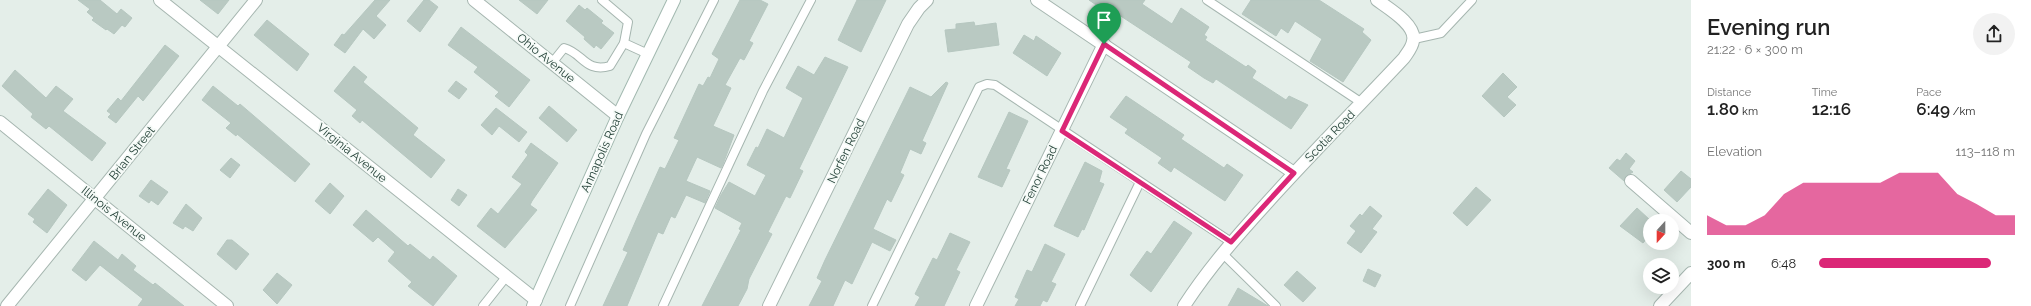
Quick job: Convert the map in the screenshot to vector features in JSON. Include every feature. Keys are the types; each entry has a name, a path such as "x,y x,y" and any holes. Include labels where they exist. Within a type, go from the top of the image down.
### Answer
{"street":[{"name":"Virginia Avenue","path":"160,0 538,304"},
{"name":"Brian Street","path":"7,306 256,0"},
{"name":"Ohio Avenue","path":"474,0 618,116"},
{"name":"Norfen Road","path":"769,306 908,24 919,8 927,0"},
{"path":"1037,0 1294,173"},
{"path":"1377,0 1402,19 1411,29 1414,39"},
{"name":"Annapolis Road","path":"538,304 618,116 671,2"},
{"name":"Scotia Road","path":"1184,306 1207,271 1231,242 1294,173 1404,58 1411,48 1414,39"},
{"name":"Fenor Road","path":"976,306 1104,44"},
{"name":"Illinois Avenue","path":"0,122 228,306"},
{"path":"1631,181 1691,233"},
{"path":"1660,306 1691,272"}],"lane":[{"path":"552,63 564,48 569,49 589,65 600,69 610,66 624,43 628,22 602,0"},
{"path":"570,306 646,134 714,0"},
{"path":"663,306 763,91 811,0"},
{"path":"1207,0 1362,103"},
{"path":"1414,39 1441,33 1472,0"},
{"path":"624,43 648,54"},
{"path":"872,306 978,87 987,84 995,86 1231,242"},
{"path":"1080,306 1140,182"},
{"path":"1222,253 1276,306"},
{"path":"483,306 506,277"}],"building":[{"path":"78,0 100,0 117,14 121,9 132,18 125,27 122,25 114,34 92,20 94,18 87,12 90,9"},
{"path":"200,0 229,0 218,14"},
{"path":"375,0 390,0 376,16 386,25 374,39 363,29 345,53 334,45 342,34 344,35"},
{"path":"424,0 429,0 438,7 420,32 407,21"},
{"path":"519,0 548,0 537,14"},
{"path":"740,0 760,0 768,4 749,41 753,43 744,60 740,58 725,85 731,88 713,126 734,135 723,164 721,168 697,157 686,181 710,191 705,203 686,195 675,218 671,216 663,234 658,232 627,306 603,306 628,252 623,250 660,167 665,169 679,140 674,138 699,84 703,86 708,77 710,78 719,59 712,54"},
{"path":"857,0 886,0 861,52 838,40"},
{"path":"1089,0 1145,0 1142,4 1172,24 1181,8 1209,27 1204,35 1207,37 1205,40 1246,67 1248,65 1256,71 1252,78 1286,100 1289,96 1308,105 1291,129 1216,79 1213,83 1204,78 1188,67 1191,62 1113,11 1111,15"},
{"path":"1251,0 1319,0 1364,29 1362,32 1371,40 1343,82 1310,61 1322,39 1295,21 1288,33 1281,28 1276,36 1242,14"},
{"path":"579,5 585,10 587,8 603,21 601,23 614,33 601,49 596,45 594,48 584,39 585,37 566,21"},
{"path":"267,20 309,54 297,71 254,35"},
{"path":"974,22 975,26 996,23 999,45 948,52 945,30 956,29 956,24"},
{"path":"461,27 530,80 509,107 495,96 499,92 474,72 478,67 448,45"},
{"path":"1024,35 1034,41 1036,36 1061,53 1047,76 1013,53"},
{"path":"165,45 179,56 143,101 138,96 116,123 108,117 111,114 107,111 118,98 121,101"},
{"path":"825,57 848,67 799,169 803,171 790,198 786,196 768,232 772,234 749,279 747,289 738,306 702,306 741,230 739,229 742,223 715,208 721,195 729,182 755,196 766,175 747,165 756,147 758,148 767,129 784,138 803,98 786,88 798,66 814,75"},
{"path":"354,66 367,77 363,82 418,128 413,135 445,160 431,178 362,120 360,123 352,116 357,110 334,91"},
{"path":"15,70 46,98 56,86 73,99 63,111 106,143 92,161 49,126 46,129 31,117 33,114 2,86"},
{"path":"1503,73 1517,87 1507,97 1516,105 1504,117 1482,96"},
{"path":"456,81 467,89 459,99 448,91"},
{"path":"946,82 948,83 922,141 926,143 921,154 910,149 900,173 904,175 891,202 887,199 873,229 896,240 890,251 872,242 852,284 845,280 833,306 809,306 822,281 817,278 825,260 910,87 931,97"},
{"path":"213,86 238,106 240,104 310,164 295,182 237,134 236,136 226,128 231,123 202,100"},
{"path":"1126,96 1184,135 1181,139 1224,168 1227,164 1243,175 1225,201 1174,167 1171,172 1158,163 1162,158 1125,133 1128,129 1110,117"},
{"path":"549,106 577,130 567,142 539,118"},
{"path":"496,108 527,132 519,142 499,126 492,135 481,125"},
{"path":"1009,112 1028,121 1006,169 1010,170 1002,187 978,177"},
{"path":"531,143 558,163 530,205 537,210 505,248 477,226 491,208 498,214 522,184 512,177 528,155 525,152"},
{"path":"1626,153 1635,161 1629,169 1633,172 1626,176 1624,181 1609,168 1617,159 1620,161"},
{"path":"231,158 240,165 230,178 220,170"},
{"path":"1085,162 1102,171 1099,182 1104,184 1084,230 1082,229 1078,237 1054,226"},
{"path":"1681,171 1691,179 1691,187 1677,202 1664,190"},
{"path":"151,180 168,192 158,205 151,200 149,203 139,196"},
{"path":"330,183 344,196 330,214 315,201"},
{"path":"1476,187 1491,200 1467,226 1453,213"},
{"path":"48,189 67,205 47,233 33,222 35,219 28,214"},
{"path":"458,189 467,195 459,206 451,200"},
{"path":"186,204 202,218 193,231 185,226 183,229 173,223"},
{"path":"1370,206 1382,216 1372,229 1377,232 1361,253 1347,243 1356,231 1350,226 1360,214 1362,216"},
{"path":"1637,208 1644,214 1643,243 1620,226"},
{"path":"366,210 408,246 410,244 430,260 433,256 457,276 433,306 408,286 412,282 388,261 395,252 378,237 373,242 353,225"},
{"path":"1174,221 1192,233 1151,292 1130,275 1147,251 1151,254"},
{"path":"950,233 970,242 956,270 960,272 944,306 915,306 920,297 915,294 933,258 937,260"},
{"path":"227,240 232,240 249,254 236,270 217,254"},
{"path":"94,241 118,260 122,254 136,266 133,270 153,285 155,283 184,306 138,306 143,299 100,265 86,281 72,270"},
{"path":"1045,244 1065,254 1051,282 1056,284 1047,302 1043,300 1040,306 1015,306 1019,299 1015,297 1027,270 1032,272"},
{"path":"1368,269 1381,275 1375,287 1363,281"},
{"path":"1297,271 1316,288 1303,302 1284,285"},
{"path":"277,273 292,285 277,304 263,290"},
{"path":"1238,288 1268,306 1228,306"}],"route":[{"path":"1104,44 1294,173 1231,242 1062,131 1104,44"}]}
